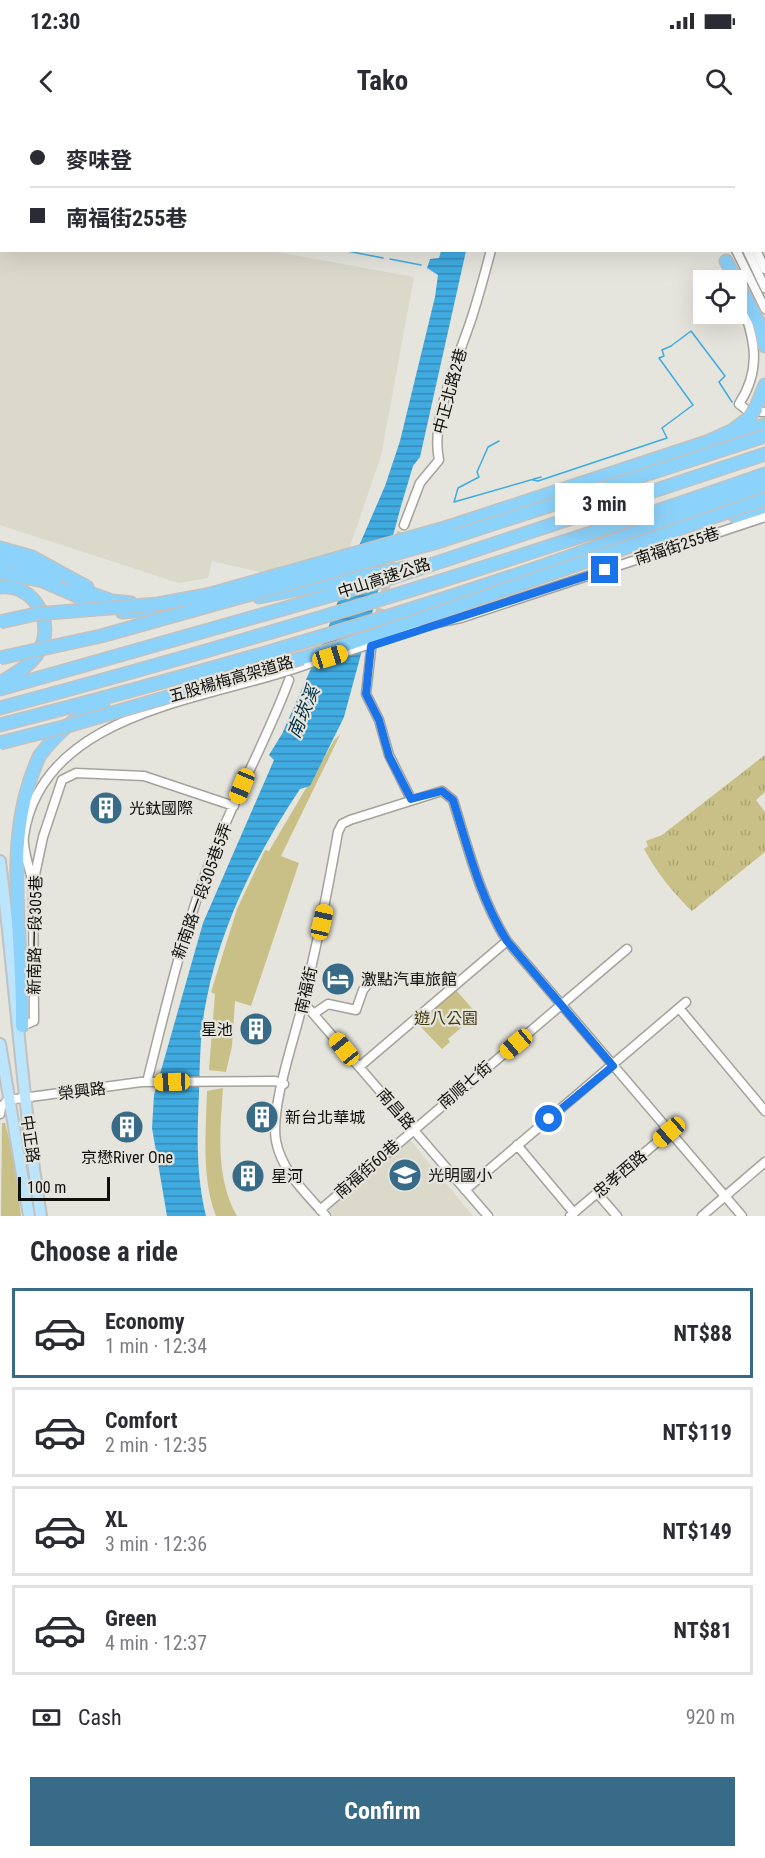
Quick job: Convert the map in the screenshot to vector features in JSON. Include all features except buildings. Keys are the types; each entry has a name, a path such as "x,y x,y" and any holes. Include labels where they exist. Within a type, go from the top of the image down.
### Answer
{"highway":[{"path":"724,256 760,324 765,346"},
{"path":"707,442 733,430 757,412 765,385"},
{"path":"0,622 36,614 158,604 207,596 448,527 765,424"},
{"path":"0,658 101,636 426,545 765,436"},
{"name":"中山高速公路","path":"0,688 328,596 765,454"},
{"name":"中山高速公路","path":"0,708 200,655 378,602 610,528 765,474"},
{"path":"0,725 143,688 374,622 521,574 765,485"},
{"name":"五股楊梅高架道路","path":"0,742 67,726 334,649 765,499"},
{"path":"374,622 400,623 512,591 765,506"},
{"path":"0,548 32,557 112,601"},
{"path":"0,560 39,571 85,592 112,601 189,608"},
{"path":"0,572 43,581 111,610 144,612 237,602 387,575"},
{"path":"0,587 18,589 32,597 45,618 46,630 43,645 32,662 0,683"},
{"path":"22,1026 7,852 12,813 22,786 34,764 65,725 93,709 143,688"},
{"path":"1,857 15,938"}],"main road":[{"path":"1,857 24,1098"},
{"path":"0,895 13,1051 24,1098"},
{"path":"22,1026 30,1087 24,1098"},
{"name":"中正路","path":"0,1044 29,1216"},
{"name":"中正路","path":"24,1098 41,1216"}],"street":[{"name":"中正北路2巷","path":"404,525 420,483 439,460 437,438 456,357 472,319 490,252"},
{"path":"737,252 765,309"},
{"path":"748,252 765,288"},
{"path":"757,252 765,269"},
{"path":"724,256 730,270"},
{"path":"747,322 755,346 757,368 751,388 739,404 748,411 757,412"},
{"name":"南福街255巷","path":"411,799 389,756 379,720 366,694 372,642 418,627 461,618 765,517"},
{"path":"33,884 24,838 34,802 55,768 110,726 208,693 461,618"},
{"name":"新南路一段305巷5弄","path":"152,1082 180,945 216,845 250,766 270,731 289,680"},
{"name":"新南路一段305巷","path":"22,1026 34,1021 33,884 44,837 62,780 76,773 144,776 234,806"},
{"name":"南福街","path":"323,1213 295,1183 278,1149 277,1120 338,832 342,824 411,799 442,791 448,793 453,800 482,891 494,920 507,941"},
{"path":"359,1067 507,941 742,1216"},
{"name":"南順七街","path":"414,1128 627,950"},
{"path":"315,1013 328,1004 356,1010 363,990 374,977"},
{"name":"南昌路","path":"303,1002 315,1013 488,1216"},
{"path":"465,1190 683,1005 731,1070 765,1111"},
{"name":"榮興路","path":"8,1100 152,1082 275,1081 284,1084"},
{"path":"0,1114 1,1107 8,1100"},
{"name":"南福街60巷","path":"323,1213 414,1128"},
{"name":"忠孝西路","path":"572,1214 669,1132"},
{"path":"517,1145 572,1214"},
{"path":"702,1216 765,1162"},
{"path":"597,1193 617,1216"}],"shaded area":[{"path":"0,252 277,252 414,277 381,456 349,549 263,573 212,561 208,578 179,583 0,525"},
{"name":"光明國小","path":"410,1140 473,1216 333,1216 328,1211"}],"green space":[{"path":"340,735 281,856 299,863 251,1006 235,1001 232,1046 226,1072 209,1070 215,994 211,992 237,909 265,850 269,851 335,739"},
{"path":"765,755 765,792 756,800 765,812 765,852 692,911 654,866 644,849 648,846 646,841 662,835"},
{"name":"遊八公園","path":"455,989 477,1014 448,1039 450,1042 442,1049 416,1022"},
{"path":"223,1088 220,1137 222,1170 225,1186 237,1216 216,1216 206,1170 207,1091"},
{"path":"2,1123 5,1123 14,1158 21,1216 1,1216"}],"water":[{"name":"南崁溪","path":"441,252 466,252 420,457 413,466 401,506 344,717 310,786 300,789 243,888 222,942 207,997 201,1045 198,1109 199,1170 206,1216 167,1216 152,1128 154,1095 203,923 274,760 269,755 282,734 324,639 355,555 385,486 400,441 435,297 438,275 427,268 430,259 439,258"}],"waterway":[{"path":"352,252 383,258"},
{"path":"390,259 421,265"},
{"path":"533,480 538,481 667,438 662,428 693,405 659,358 664,356 662,350 691,331 725,376 719,382 732,402"},
{"path":"499,441 488,447 477,472 479,477 458,488 454,502 541,477"}],"tunnel":[{"path":"372,639 401,532"}],"place":[{"name":"光鈦國際","path":"106,808"},
{"name":"激點汽車旅館","path":"338,979"},
{"name":"星池","path":"256,1029"},
{"name":"新台北華城","path":"262,1117"},
{"name":"京懋River One","path":"127,1127"},
{"name":"光明國小","path":"405,1175"},
{"name":"星河","path":"248,1176"}],"route":[{"path":"549,1119 613,1066 507,941 494,920 482,891 453,800 448,793 442,791 411,799 389,756 379,720 366,694 366,686 371,646 605,570"}]}
